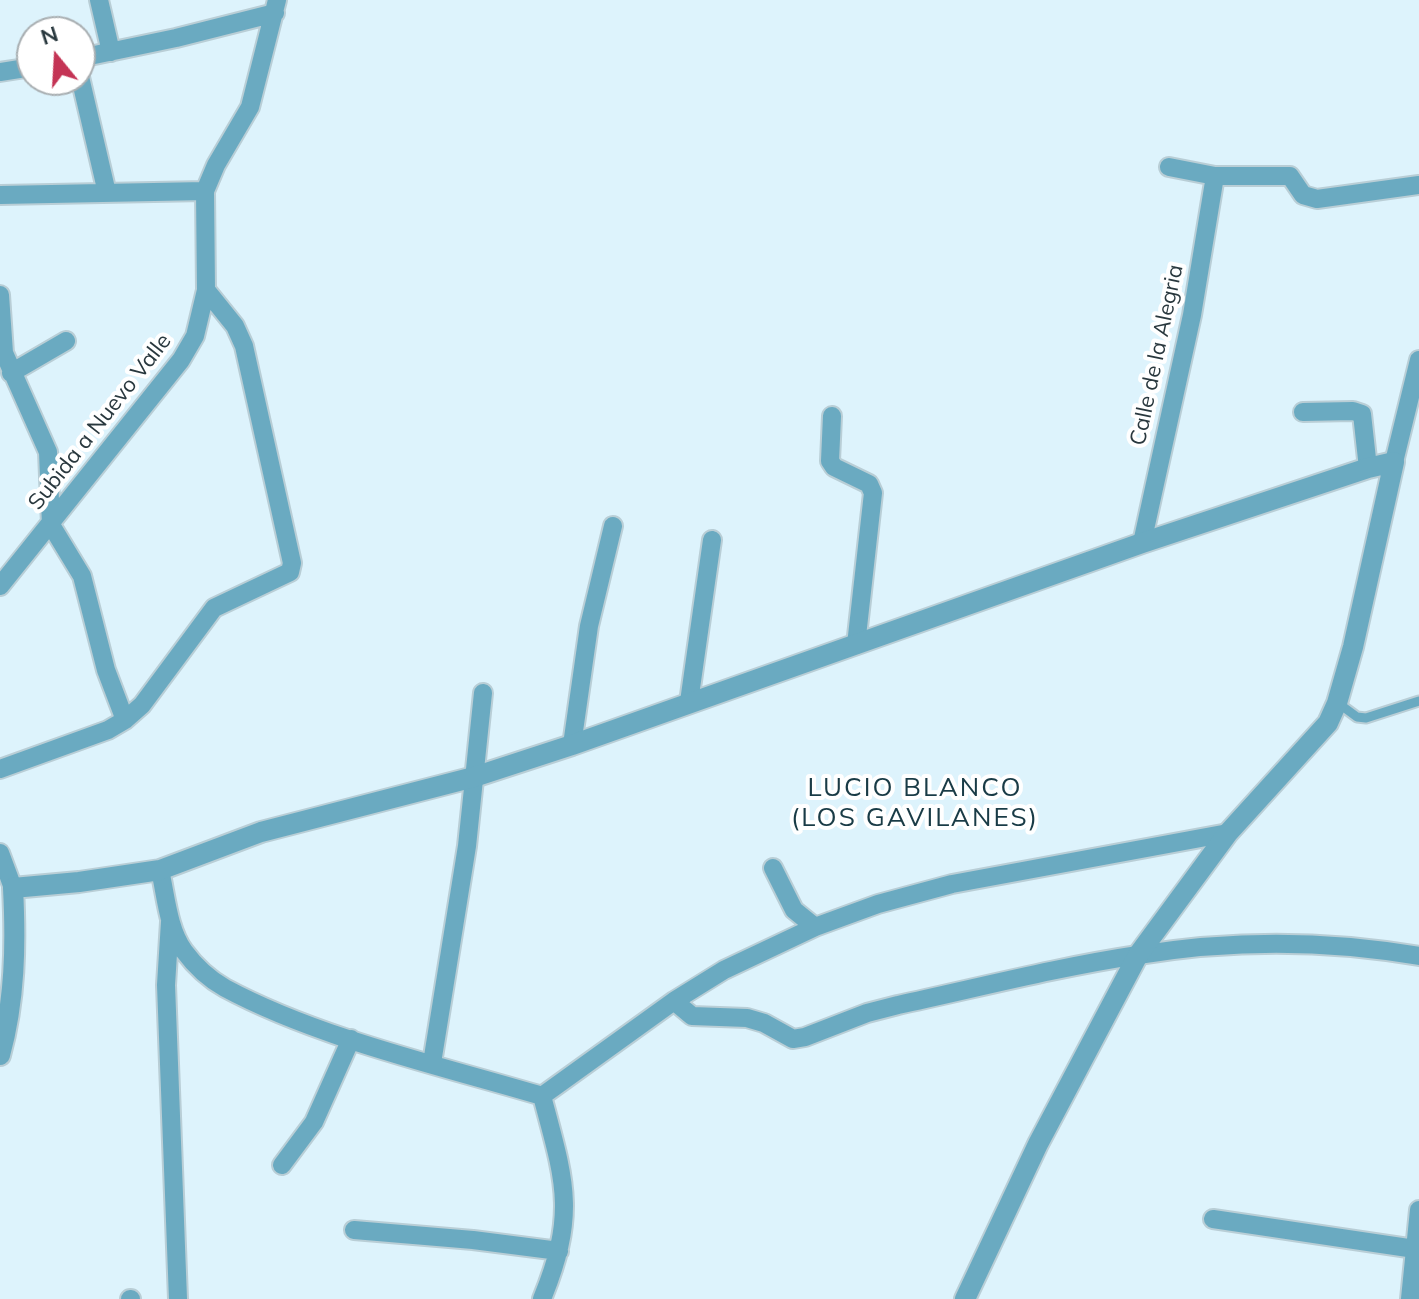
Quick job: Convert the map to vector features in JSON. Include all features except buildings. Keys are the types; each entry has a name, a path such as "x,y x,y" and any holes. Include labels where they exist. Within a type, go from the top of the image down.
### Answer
{"street":[{"path":"99,0 111,52"},
{"path":"96,55 276,6"},
{"name":"Subida a Nuevo Valle","path":"0,586 181,360 195,336 206,290 205,191 216,165 250,107 276,6"},
{"path":"84,96 107,193"},
{"path":"1169,167 1215,176 1290,176 1303,195 1317,199 1419,185"},
{"name":"Calle de la Alegria","path":"1142,543 1192,315 1215,176"},
{"path":"0,195 205,191"},
{"path":"0,769 108,730 125,720 142,705 214,608 286,576 292,563 244,346 235,326 206,290"},
{"path":"0,295 4,353 48,452 51,525 82,576 106,670 125,720"},
{"path":"11,373 66,341"},
{"path":"968,1297 1038,1144 1138,955 1228,833 1328,723 1353,647 1419,360"},
{"path":"1303,412 1353,411 1362,414 1368,468"},
{"path":"832,416 830,461 834,467 869,484 873,493 856,645"},
{"path":"13,888 160,870 261,832 474,777 1142,543 1394,462"},
{"path":"572,745 589,626 613,526"},
{"path":"689,702 712,540"},
{"path":"432,1063 451,958 483,693"},
{"path":"542,1096 674,1001 724,970 815,927 878,904 952,884 1228,833"},
{"path":"0,853 13,888 15,943 13,991 0,1055"},
{"path":"773,868 794,910 815,927"},
{"path":"160,870 170,919 182,949 201,970 223,987 268,1008 351,1039 542,1096"},
{"path":"170,919 166,985 178,1299"},
{"path":"674,1001 692,1016 747,1018 764,1023 793,1039 898,1005 1138,955 1214,947 1303,944 1374,948 1419,956"},
{"path":"282,1165 314,1122 351,1039"},
{"path":"542,1096 565,1192 565,1217 559,1251 542,1299"},
{"path":"1410,1299 1419,1210"},
{"path":"1213,1219 1415,1249"},
{"path":"354,1230 559,1251"}],"lane":[{"path":"1337,703 1357,717 1366,718 1419,701"}],"district":[{"name":"LUCIO BLANCO (LOS GAVILANES)","path":"915,803"}]}
